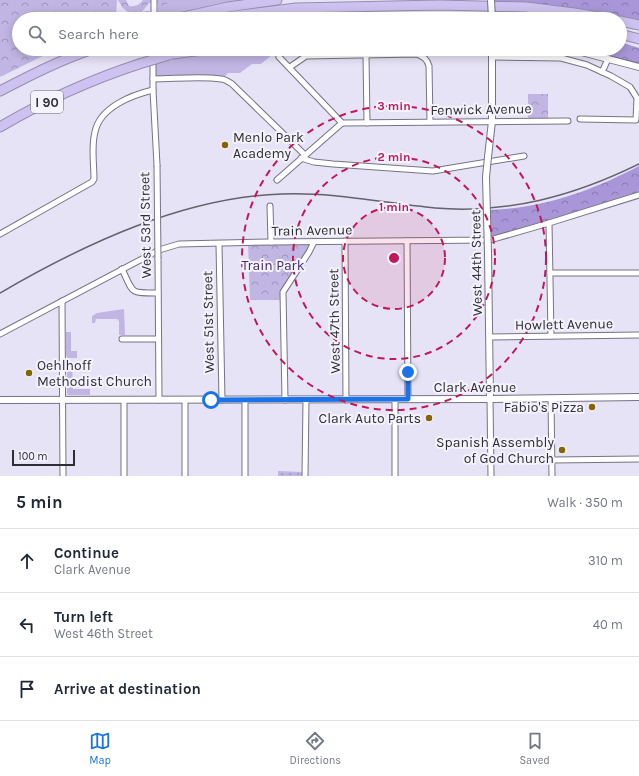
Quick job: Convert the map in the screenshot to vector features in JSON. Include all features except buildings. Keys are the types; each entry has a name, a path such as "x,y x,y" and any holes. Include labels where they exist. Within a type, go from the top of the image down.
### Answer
{"highway":[{"path":"206,12 228,7 277,0"},
{"path":"265,12 296,8 439,4 526,7 574,12"},
{"path":"627,22 639,25"},
{"path":"627,36 639,39"},
{"name":"I 90","path":"0,91 45,67 72,56"},
{"name":"I 90","path":"0,127 56,97 96,79 165,56"}],"street":[{"path":"154,0 154,12"},
{"path":"491,0 492,12"},
{"name":"West 53rd Street","path":"154,56 153,90 157,166 159,400"},
{"path":"290,67 306,56"},
{"path":"366,56 366,123"},
{"path":"421,56 427,59 429,66 430,122"},
{"path":"600,56 639,67"},
{"path":"277,180 342,123 279,57"},
{"path":"492,57 561,58 587,65 624,83 630,87 637,98 636,120 580,119"},
{"name":"West 44th Street","path":"491,476 490,337 486,177 492,121 492,57"},
{"path":"602,72 608,58"},
{"path":"154,79 213,78 228,81 303,157 314,162 433,171 524,156"},
{"path":"0,234 92,182 94,179 95,132 100,119 105,113 125,100 141,93 153,90"},
{"name":"Fenwick Avenue","path":"342,123 568,120"},
{"name":"Train Avenue","path":"0,334 159,250 179,244 490,240 549,224 639,195"},
{"path":"270,206 271,242"},
{"path":"549,224 551,336"},
{"name":"West 47th Street","path":"345,241 346,400"},
{"path":"407,241 408,399"},
{"path":"284,400 283,292 314,242"},
{"name":"West 51st Street","path":"219,244 222,400"},
{"path":"122,269 132,290 136,293 158,293"},
{"path":"550,273 639,273"},
{"path":"62,301 63,476"},
{"name":"Howlett Avenue","path":"490,337 639,334"},
{"path":"122,339 158,339"},
{"name":"Clark Avenue","path":"0,400 395,400 639,397"},
{"path":"551,398 552,476"},
{"path":"124,400 124,476"},
{"path":"185,400 185,476"},
{"path":"245,400 245,476"},
{"path":"305,476 306,400"},
{"path":"395,400 395,476"},
{"path":"552,460 639,459"}],"green space":[{"path":"0,0 117,0 116,12 12,12 12,56 43,56 0,77"},
{"path":"118,0 126,0 129,6 133,6 137,5 143,0 174,0 160,7 159,3 149,3 142,12 128,12 122,7"},
{"path":"158,0 244,0 187,12 158,12"},
{"path":"491,0 639,0 639,25 627,21 627,12 550,12 491,5"},
{"path":"627,44 639,48 639,67 597,56 627,56"},
{"path":"174,56 271,56 261,64 252,64 240,73 228,73 222,79 154,79 154,60"},
{"path":"528,94 548,94 548,118 528,118"},
{"path":"639,166 639,195 490,240 487,210 526,206 565,197 584,191"},
{"name":"Train Park","path":"314,242 283,292 284,300 250,300 248,243"},
{"path":"124,309 125,335 119,335 119,321 117,319 96,319 95,323 92,323 92,316 97,313"},
{"path":"66,332 71,332 71,351 77,351 77,358 68,358 66,356"},
{"path":"67,361 72,361 73,389 90,389 90,395 68,395"},
{"path":"278,471 302,472 302,476 278,476"}],"railway":[{"path":"0,293 66,257 100,241 136,226 208,204 245,197 301,194 340,196 435,208 489,208 514,205 565,194 639,164"}],"place":[{"name":"Menlo Park Academy","path":"225,145"},
{"name":"Oehlhoff Methodist Church","path":"29,373"},
{"name":"Fabio's Pizza","path":"592,407"},
{"name":"Clark Auto Parts","path":"429,418"},
{"name":"Spanish Assembly of God Church","path":"562,450"}],"route":[{"path":"211,400 408,399 408,372"}]}
